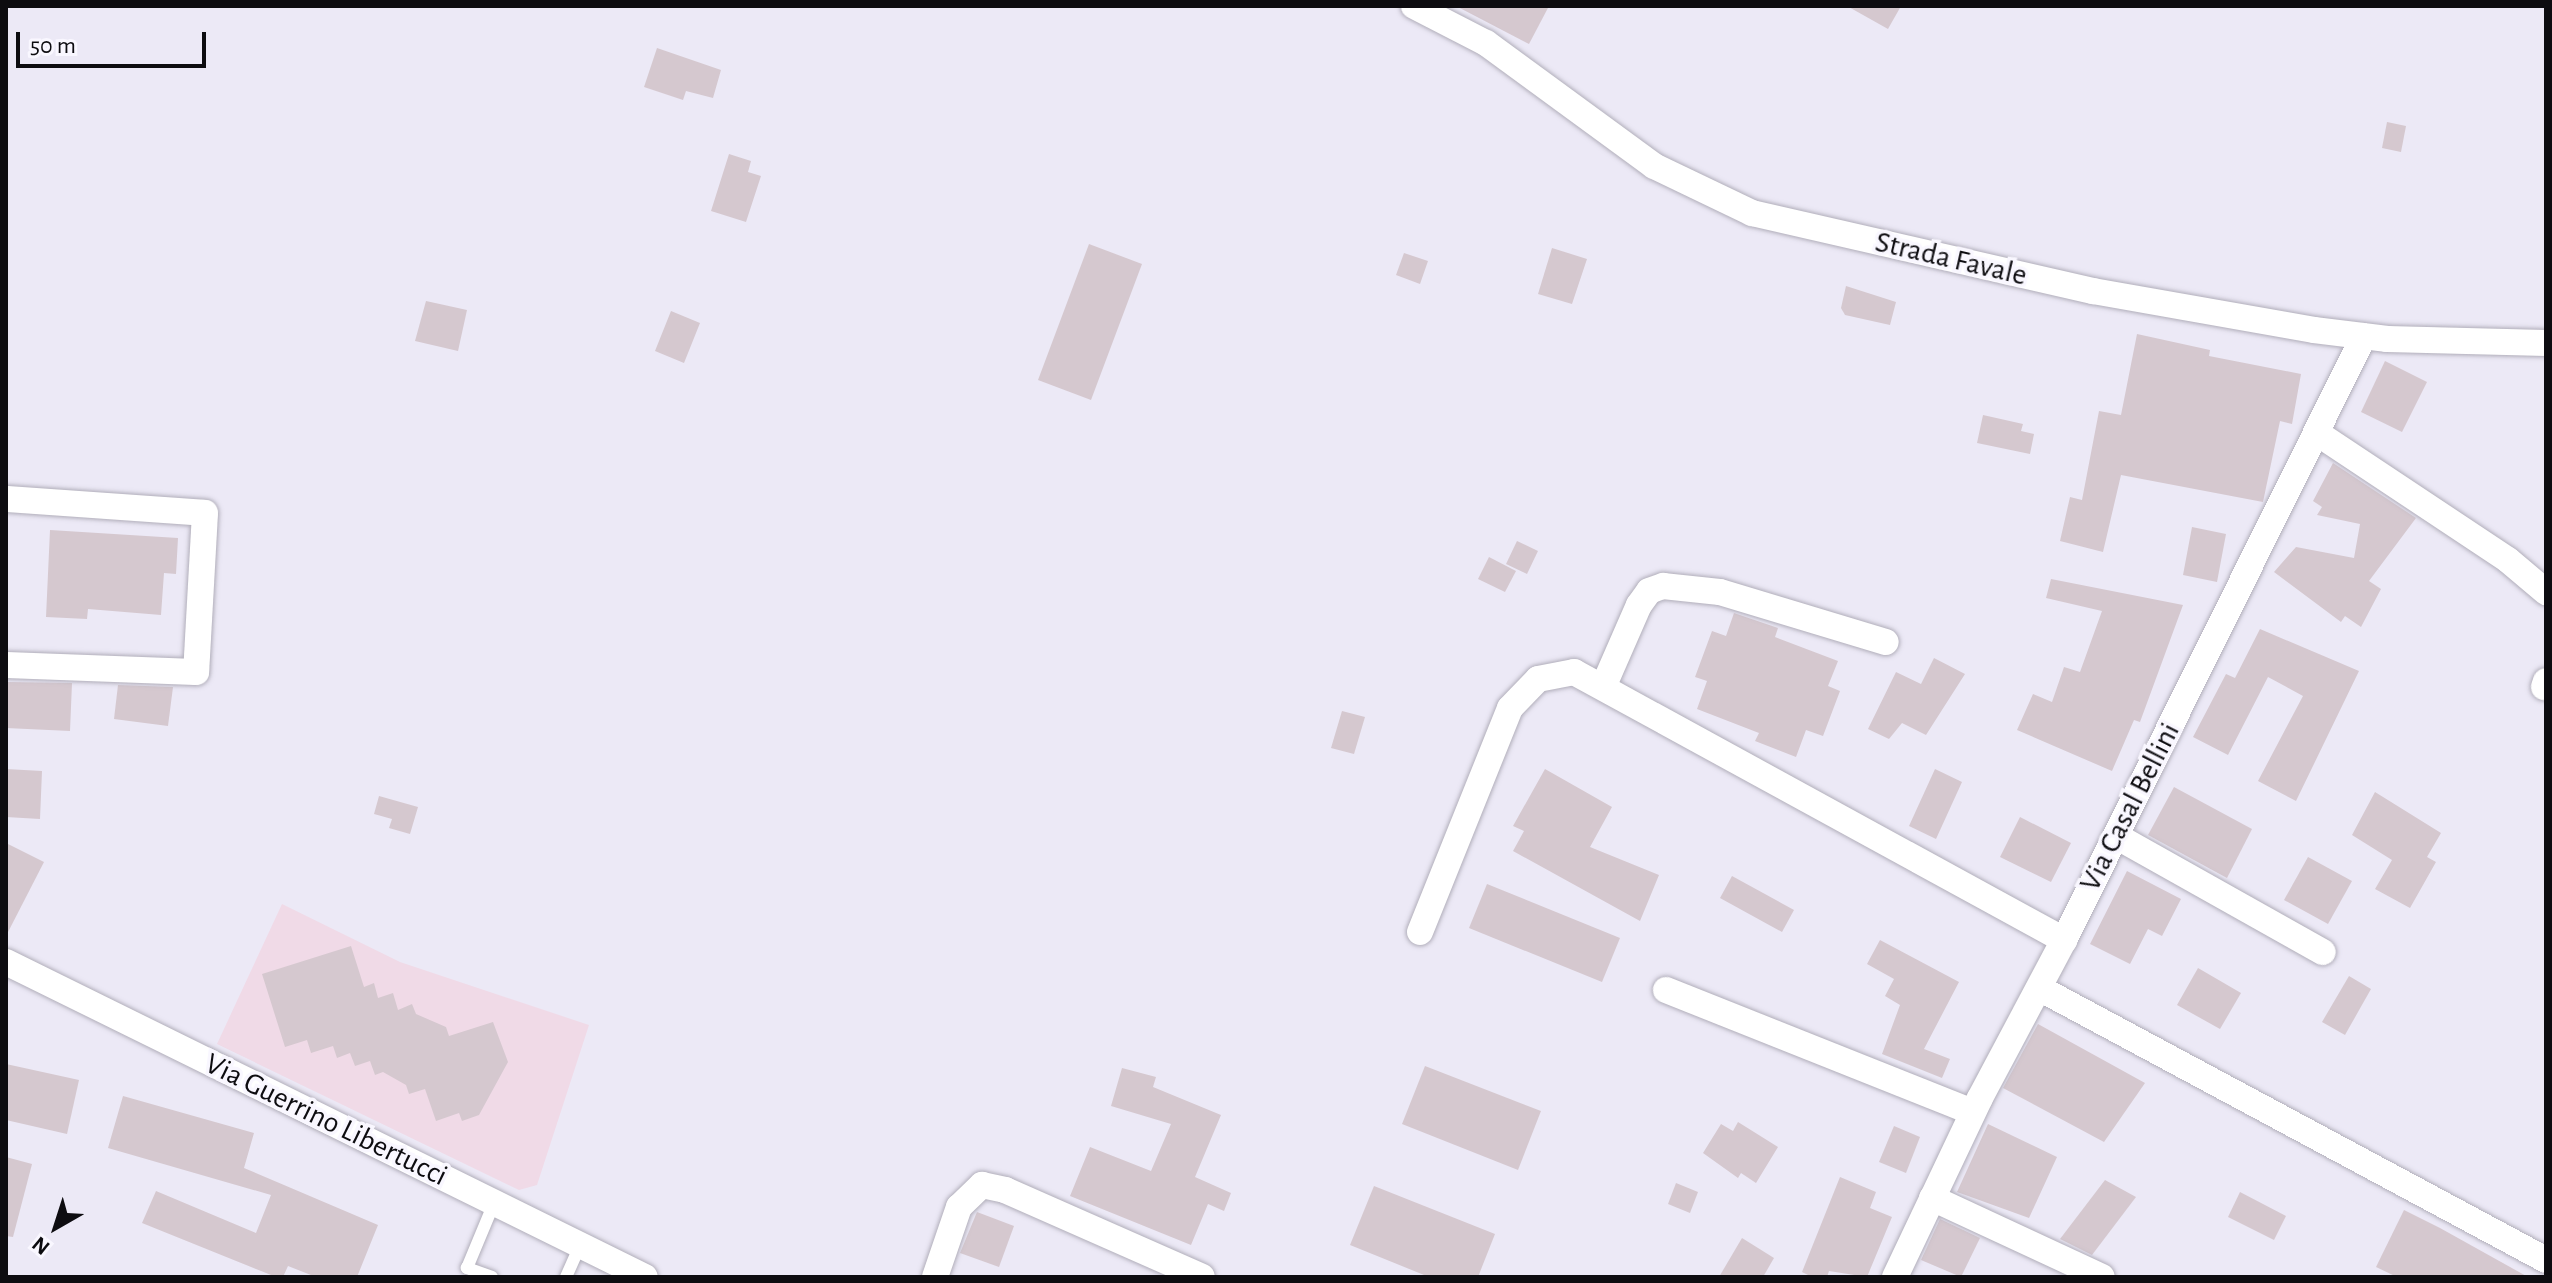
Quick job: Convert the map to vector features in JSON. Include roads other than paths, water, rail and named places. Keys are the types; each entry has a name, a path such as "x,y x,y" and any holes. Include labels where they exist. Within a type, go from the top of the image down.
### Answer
{"street":[{"name":"Strada Favale","path":"1414,6 1486,43 1636,155 1728,205 2093,291 2364,336 2546,343"},
{"name":"Via Casal Bellini","path":"1895,1277 1973,1112 2064,940 2364,336"},
{"path":"2317,433 2472,535 2546,592"},
{"path":"6,499 205,513 196,672 6,665"},
{"path":"1604,685 1639,605 1649,591 1663,586 1720,592 1886,642"},
{"path":"1420,932 1516,698 1538,679 1565,672 1604,685 2064,940"},
{"path":"2116,836 2323,952"},
{"name":"Via Guerrino Libertucci","path":"6,962 645,1277"},
{"path":"2039,988 2546,1260"},
{"path":"1666,990 1973,1112"},
{"path":"935,1277 959,1207 982,1185 1005,1190 1202,1277"},
{"path":"1932,1198 2102,1277"}],"lane":[{"path":"492,1277 467,1268 494,1203"},
{"path":"566,1277 580,1245"}]}
